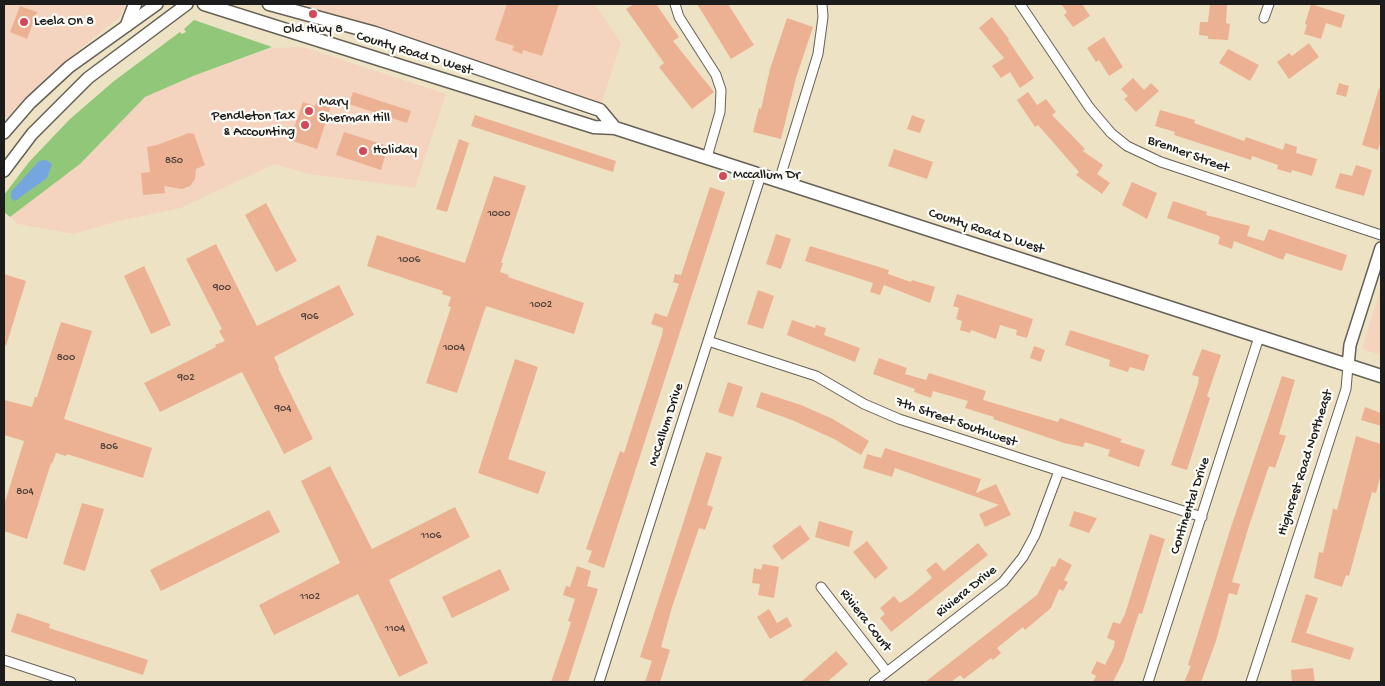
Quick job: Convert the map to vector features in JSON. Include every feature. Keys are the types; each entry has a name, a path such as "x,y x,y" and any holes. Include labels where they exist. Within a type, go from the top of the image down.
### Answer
{"main road":[{"path":"127,25 135,4"},
{"name":"County Road D West","path":"204,4 594,127 615,128 1381,376"},
{"name":"County Road D West","path":"269,4 375,33 600,110 615,128"}],"street":[{"path":"4,133 30,103 62,73 157,4"},
{"path":"4,171 32,134 88,78 187,4"},
{"path":"675,4 679,17 716,75 721,90 720,112 706,157"},
{"path":"779,181 818,54 823,17 822,4"},
{"name":"Brenner Street","path":"1020,4 1097,118 1127,146 1161,162 1381,235"},
{"path":"1264,18 1269,4"},
{"name":"McCallum Drive","path":"598,682 761,176"},
{"name":"Highcrest Road Northeast","path":"1251,682 1346,389 1350,345 1381,248"},
{"name":"Continental Drive","path":"1148,682 1259,337"},
{"name":"7th Street Southwest","path":"708,340 816,376 864,404 900,419 1202,517"},
{"name":"Riviera Drive","path":"874,682 1008,577 1023,557 1034,535 1058,471"},
{"name":"Riviera Court","path":"821,587 887,672"},
{"path":"4,660 71,682"}],"shaded area":[{"path":"4,4 126,4 121,16 54,70 4,120"},
{"path":"302,4 595,4 621,43 601,105 473,60"},
{"path":"303,47 446,94 415,188 309,174 274,164 181,208 118,221 74,234 18,224 10,217 80,164 145,97 193,76 272,48"},
{"path":"1381,287 1381,355 1362,349"}],"green space":[{"path":"194,20 272,47 193,76 145,97 80,164 10,217 4,212 4,195 29,162 70,119 114,81 180,32 182,34 186,32 184,29"}],"water":[{"path":"46,160 52,164 47,178 15,201 11,198 11,192 39,161"}],"building":[{"path":"507,4 559,4 542,56 523,50 522,54 512,50 514,46 495,40"},
{"path":"634,4 656,4 679,37 673,41 714,92 692,109 659,67 664,63 626,9"},
{"path":"697,4 728,4 754,45 731,59"},
{"path":"1061,4 1082,4 1090,16 1073,27 1064,15 1067,12"},
{"path":"1210,4 1227,5 1226,23 1230,24 1228,40 1208,39 1208,36 1199,35 1200,22 1208,22"},
{"path":"1311,4 1345,15 1341,28 1326,23 1321,39 1304,34"},
{"name":"Leela On 8","path":"20,6 37,12 27,39 10,32"},
{"path":"992,17 1009,39 1034,78 1020,88 1010,72 1001,78 992,66 1004,58 979,28"},
{"path":"787,18 813,27 796,78 781,139 753,132 759,108 761,109 770,69"},
{"path":"1104,37 1123,67 1109,76 1099,60 1096,62 1087,48"},
{"path":"1309,43 1319,57 1289,79 1277,62 1289,53 1292,56"},
{"path":"1228,49 1259,65 1250,81 1219,63"},
{"path":"1133,78 1144,90 1151,83 1159,91 1136,112 1124,99 1128,96 1121,89"},
{"path":"1339,83 1349,86 1346,97 1336,94"},
{"path":"1379,88 1381,89 1381,140 1378,150 1362,145"},
{"path":"353,92 411,111 407,123 349,104"},
{"path":"1028,92 1037,105 1046,99 1056,112 1052,115 1085,149 1083,151 1103,165 1097,174 1110,183 1102,194 1076,175 1079,172 1038,125 1035,127 1017,100"},
{"path":"318,99 332,103 317,149 290,140 303,102 315,106"},
{"path":"1160,110 1195,120 1194,123 1244,141 1246,137 1283,150 1285,143 1297,147 1296,153 1317,159 1312,176 1292,170 1291,173 1277,169 1278,165 1252,156 1251,160 1174,135 1175,132 1155,126"},
{"path":"475,115 616,161 613,172 471,126"},
{"path":"912,115 925,120 920,133 907,129"},
{"path":"344,132 388,146 381,170 336,155"},
{"path":"189,133 194,134 205,165 196,169 195,179 190,186 182,189 164,186 165,193 143,195 141,173 150,172 147,147"},
{"path":"459,139 469,143 447,212 436,209"},
{"path":"894,149 933,162 927,179 888,166"},
{"path":"1356,165 1372,170 1364,196 1335,188 1340,173 1352,176"},
{"path":"494,176 526,186 501,263 503,263 500,272 509,275 508,277 584,303 574,334 486,306 457,393 426,383 451,307 448,306 451,297 442,294 443,291 367,266 377,235 465,263"},
{"path":"1132,182 1157,193 1147,219 1122,205"},
{"path":"710,187 725,192 604,568 588,562 592,551 586,549 620,451 624,453 662,335 663,328 651,324 655,313 667,317 679,284 673,282 675,274 681,275"},
{"path":"1173,201 1207,212 1206,215 1250,226 1247,236 1264,241 1269,229 1347,255 1342,271 1286,253 1283,260 1234,241 1232,249 1218,244 1220,237 1217,235 1167,218"},
{"path":"266,203 297,261 276,272 245,215"},
{"path":"776,234 791,239 781,269 766,264"},
{"path":"216,244 257,326 339,285 354,315 274,357 313,439 284,454 242,372 160,412 144,383 225,341 219,331 222,329 186,259"},
{"path":"810,246 889,270 888,274 911,282 912,280 935,287 930,303 884,285 880,295 870,292 873,283 805,261"},
{"path":"144,266 171,325 151,334 124,276"},
{"path":"4,274 26,281 6,346 4,345"},
{"path":"758,290 774,296 763,329 747,324"},
{"path":"957,294 1033,319 1027,338 1016,335 1017,330 1000,325 996,339 971,330 970,333 960,330 962,321 956,319 959,308 953,306"},
{"path":"792,320 815,328 816,325 826,328 824,335 860,348 855,362 787,335"},
{"path":"61,322 92,331 64,419 152,448 143,478 67,454 66,456 56,453 51,463 27,539 4,531 4,505 24,441 4,435 4,400 32,407 35,397 37,397"},
{"path":"1070,330 1149,355 1144,371 1130,367 1128,372 1109,366 1110,360 1065,345"},
{"path":"1034,346 1045,350 1041,362 1030,358"},
{"path":"1202,349 1221,355 1207,396 1210,398 1187,470 1171,465 1198,384 1199,377 1192,375"},
{"path":"879,358 907,368 905,374 926,380 929,373 986,391 983,400 1058,422 1060,418 1122,439 1120,442 1145,450 1139,467 1108,456 1110,450 1085,442 1083,447 1064,443 993,419 994,417 965,408 968,401 933,391 931,398 914,392 915,389 873,374"},
{"path":"515,359 538,367 508,459 546,472 538,494 478,473"},
{"path":"1282,376 1295,380 1279,434 1286,436 1275,468 1269,466 1249,526 1232,582 1240,584 1237,595 1229,593 1216,641 1201,682 1184,682 1191,666 1188,665 1230,530"},
{"path":"728,382 743,387 733,417 718,412"},
{"path":"761,392 801,405 833,419 869,441 861,455 834,439 792,420 756,407"},
{"path":"1365,407 1381,413 1381,426 1361,420"},
{"path":"1356,436 1381,444 1381,473 1376,493 1372,492 1349,576 1346,575 1342,587 1314,578 1319,552 1323,553 1333,509 1337,510"},
{"path":"885,448 981,479 976,493 996,484 1011,515 985,527 979,514 999,505 895,468 892,477 863,468 867,454 881,458"},
{"path":"706,452 722,457 707,505 713,507 705,530 699,528 672,607 661,647 670,650 660,682 645,682 652,661 640,657"},
{"path":"330,466 372,549 455,507 470,537 389,580 428,663 399,677 358,594 274,635 259,605 340,563 301,481"},
{"path":"82,503 104,509 85,571 63,564"},
{"path":"269,510 280,532 161,591 150,570"},
{"path":"1074,511 1097,518 1089,533 1069,526"},
{"path":"819,521 853,531 849,547 815,537"},
{"path":"800,525 810,539 782,560 772,546"},
{"path":"1150,534 1165,539 1142,614 1139,613 1123,662 1113,682 1093,682 1096,676 1091,673 1097,661 1105,665 1114,647 1115,641 1107,638 1113,622 1120,624 1125,614"},
{"path":"867,541 888,568 875,579 853,552"},
{"path":"978,543 988,555 891,632 880,618 885,614 880,608 894,596 900,603 908,598 932,578 926,570 936,562 944,571"},
{"path":"1059,558 1072,565 1064,580 1068,582 1063,591 1059,589 1051,608 1025,630 1023,627 997,648 1001,653 993,660 991,658 964,679 960,675 951,682 925,682 1037,595 1052,566 1055,567"},
{"path":"763,564 779,567 774,598 758,595 760,584 752,583 754,568 761,570"},
{"path":"577,566 591,571 587,586 598,589 568,682 551,682 571,622 568,621 575,599 563,595 566,586 570,587"},
{"path":"500,569 510,590 452,618 442,597"},
{"path":"1306,594 1318,598 1306,633 1354,648 1350,660 1291,642"},
{"path":"769,609 777,623 787,617 792,626 770,639 757,617"},
{"path":"17,613 50,624 49,628 148,660 143,675 11,632"},
{"path":"836,651 848,664 827,682 801,682"},
{"path":"1313,668 1315,682 1292,682 1291,670"}],"place":[{"name":"Old Hwy 8","path":"313,14"},
{"name":"Leela On 8","path":"24,22"},
{"name":"Mary Sherman Hill","path":"309,111"},
{"name":"Pendleton Tax & Accounting","path":"305,125"},
{"name":"Holiday","path":"363,151"},
{"name":"Mccallum Dr","path":"723,176"}]}
